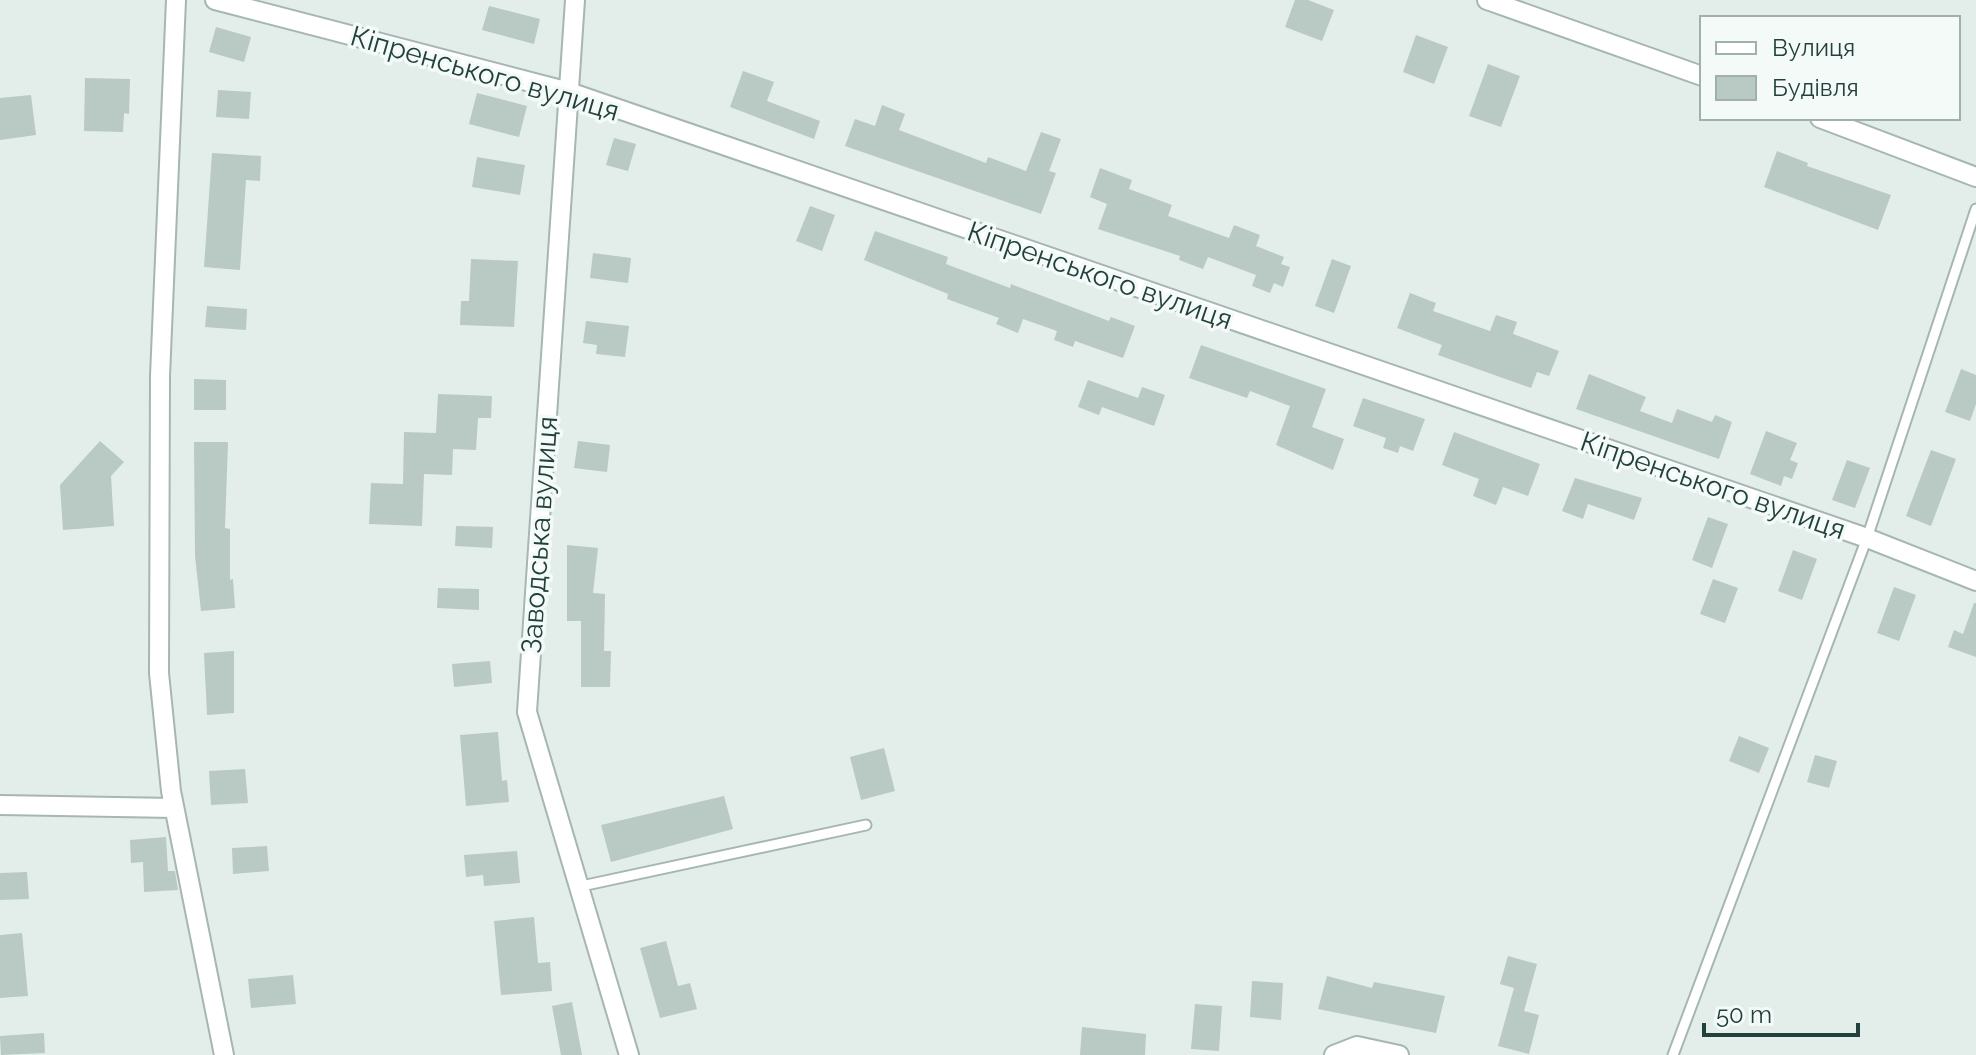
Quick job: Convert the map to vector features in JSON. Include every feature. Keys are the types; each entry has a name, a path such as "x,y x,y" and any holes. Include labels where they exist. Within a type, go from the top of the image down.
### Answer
{"street":[{"path":"176,0 160,376 159,657 174,808 224,1055"},
{"name":"Кіпренського вулиця","path":"215,0 569,92 1867,538 1976,581"},
{"name":"Заводська вулиця","path":"575,0 527,712 629,1055"},
{"path":"1487,0 1700,75"},
{"path":"1825,120 1976,177"},
{"path":"0,805 174,808"},
{"path":"1334,1055 1357,1046 1399,1055"}],"lane":[{"path":"1673,1055 1867,538 1976,209"},
{"path":"577,887 866,825"}],"building":[{"path":"1295,0 1308,0 1334,10 1322,41 1285,27"},
{"path":"489,6 540,19 534,44 482,30"},
{"path":"216,27 251,37 244,62 209,52"},
{"path":"1416,35 1448,47 1434,84 1403,72"},
{"path":"1488,64 1520,76 1501,127 1469,116"},
{"path":"743,71 774,82 767,101 820,121 814,139 730,107"},
{"path":"85,78 130,79 129,114 124,113 123,132 84,131"},
{"path":"218,90 251,92 249,119 216,117"},
{"path":"477,93 527,106 519,137 469,124"},
{"path":"31,95 36,135 0,140 0,98"},
{"path":"882,105 905,114 899,130 986,163 988,157 1026,171 1041,132 1061,139 1049,171 1056,173 1041,214 845,146 855,119 875,126"},
{"path":"614,138 636,144 628,171 606,165"},
{"path":"1777,151 1808,163 1807,166 1891,195 1878,230 1764,187"},
{"path":"212,153 261,156 260,181 246,180 240,270 204,267"},
{"path":"477,157 525,165 520,195 472,187"},
{"path":"1100,168 1132,180 1129,189 1172,205 1168,216 1229,238 1234,225 1260,235 1256,246 1284,257 1281,264 1290,267 1283,287 1274,283 1270,293 1252,286 1256,275 1208,257 1203,269 1179,260 1180,256 1098,229 1107,204 1090,197"},
{"path":"810,206 835,215 822,251 796,241"},
{"path":"875,231 948,257 946,264 1010,288 1011,284 1109,321 1111,317 1135,326 1123,358 1075,341 1073,347 1054,340 1057,331 1023,319 1018,333 996,324 999,318 947,299 948,294 864,260"},
{"path":"593,253 631,258 628,283 590,278"},
{"path":"471,259 518,261 514,327 460,325 461,301 469,301"},
{"path":"1332,259 1351,266 1334,313 1315,306"},
{"path":"1410,293 1436,303 1433,311 1490,331 1496,315 1517,322 1513,334 1559,351 1549,376 1537,372 1531,388 1438,355 1442,345 1397,328"},
{"path":"207,306 247,309 246,330 205,327"},
{"path":"586,321 629,326 625,357 596,354 597,345 583,343"},
{"path":"1201,345 1326,389 1312,427 1344,439 1333,470 1276,445 1290,406 1250,391 1247,398 1189,378"},
{"path":"1961,369 1976,375 1976,404 1970,421 1945,412"},
{"path":"1589,374 1646,397 1640,411 1672,423 1677,409 1712,422 1715,415 1732,422 1719,459 1576,409"},
{"path":"194,379 226,380 226,410 194,410"},
{"path":"1088,380 1138,398 1142,387 1165,395 1154,426 1102,407 1099,415 1078,407"},
{"path":"438,394 492,396 491,418 478,418 476,450 453,449 452,475 424,474 422,526 369,524 371,483 403,484 404,432 436,433"},
{"path":"1363,398 1425,419 1413,451 1400,446 1398,453 1383,448 1386,438 1353,426"},
{"path":"1766,431 1797,443 1790,460 1798,463 1792,479 1784,476 1781,486 1750,474"},
{"path":"1454,432 1540,464 1528,496 1503,487 1496,505 1473,496 1479,479 1442,465"},
{"path":"100,441 124,462 111,476 114,526 63,530 60,485"},
{"path":"578,441 610,445 607,472 574,468"},
{"path":"194,442 228,442 225,528 230,529 230,580 233,579 235,608 201,611 195,556"},
{"path":"1931,450 1956,459 1931,526 1906,516"},
{"path":"1847,460 1870,468 1855,508 1832,500"},
{"path":"1575,478 1642,498 1634,520 1588,504 1583,519 1562,511"},
{"path":"1708,517 1728,524 1712,568 1692,560"},
{"path":"456,526 493,527 492,548 455,546"},
{"path":"567,545 598,548 593,593 605,594 604,651 611,651 610,687 581,687 581,621 567,621"},
{"path":"1793,550 1817,559 1802,600 1778,591"},
{"path":"1713,579 1738,588 1725,623 1700,614"},
{"path":"1894,587 1916,595 1899,641 1877,633"},
{"path":"438,588 479,589 479,610 437,608"},
{"path":"1974,603 1976,657 1948,647 1954,630 1963,634"},
{"path":"234,651 234,713 207,715 204,653"},
{"path":"490,661 492,683 454,687 452,664"},
{"path":"498,732 502,781 507,780 509,802 466,806 460,735"},
{"path":"1739,736 1769,748 1759,773 1729,761"},
{"path":"884,748 895,791 861,800 850,757"},
{"path":"1815,755 1837,761 1829,788 1807,782"},
{"path":"245,769 248,803 211,805 209,771"},
{"path":"724,796 733,829 611,862 601,825"},
{"path":"166,837 168,871 175,871 178,890 144,892 143,862 131,863 130,840"},
{"path":"267,846 269,871 233,874 232,848"},
{"path":"517,851 520,883 484,886 483,875 466,877 464,855"},
{"path":"27,872 29,899 0,900 0,873"},
{"path":"534,917 538,963 550,962 552,991 501,995 494,921"},
{"path":"22,933 28,996 0,998 0,935"},
{"path":"666,941 678,986 690,983 697,1009 660,1018 640,948"},
{"path":"1508,956 1537,964 1524,1011 1539,1015 1529,1054 1498,1046 1514,988 1500,984"},
{"path":"293,975 296,1004 251,1008 248,979"},
{"path":"1327,976 1372,988 1374,982 1445,996 1436,1033 1318,1009"},
{"path":"1252,981 1283,983 1281,1020 1250,1017"},
{"path":"572,1002 582,1055 561,1055 552,1006"},
{"path":"1195,1004 1222,1006 1219,1051 1191,1049"},
{"path":"1082,1027 1146,1034 1145,1055 1080,1055"},
{"path":"44,1033 45,1053 1,1055 0,1036"}]}
